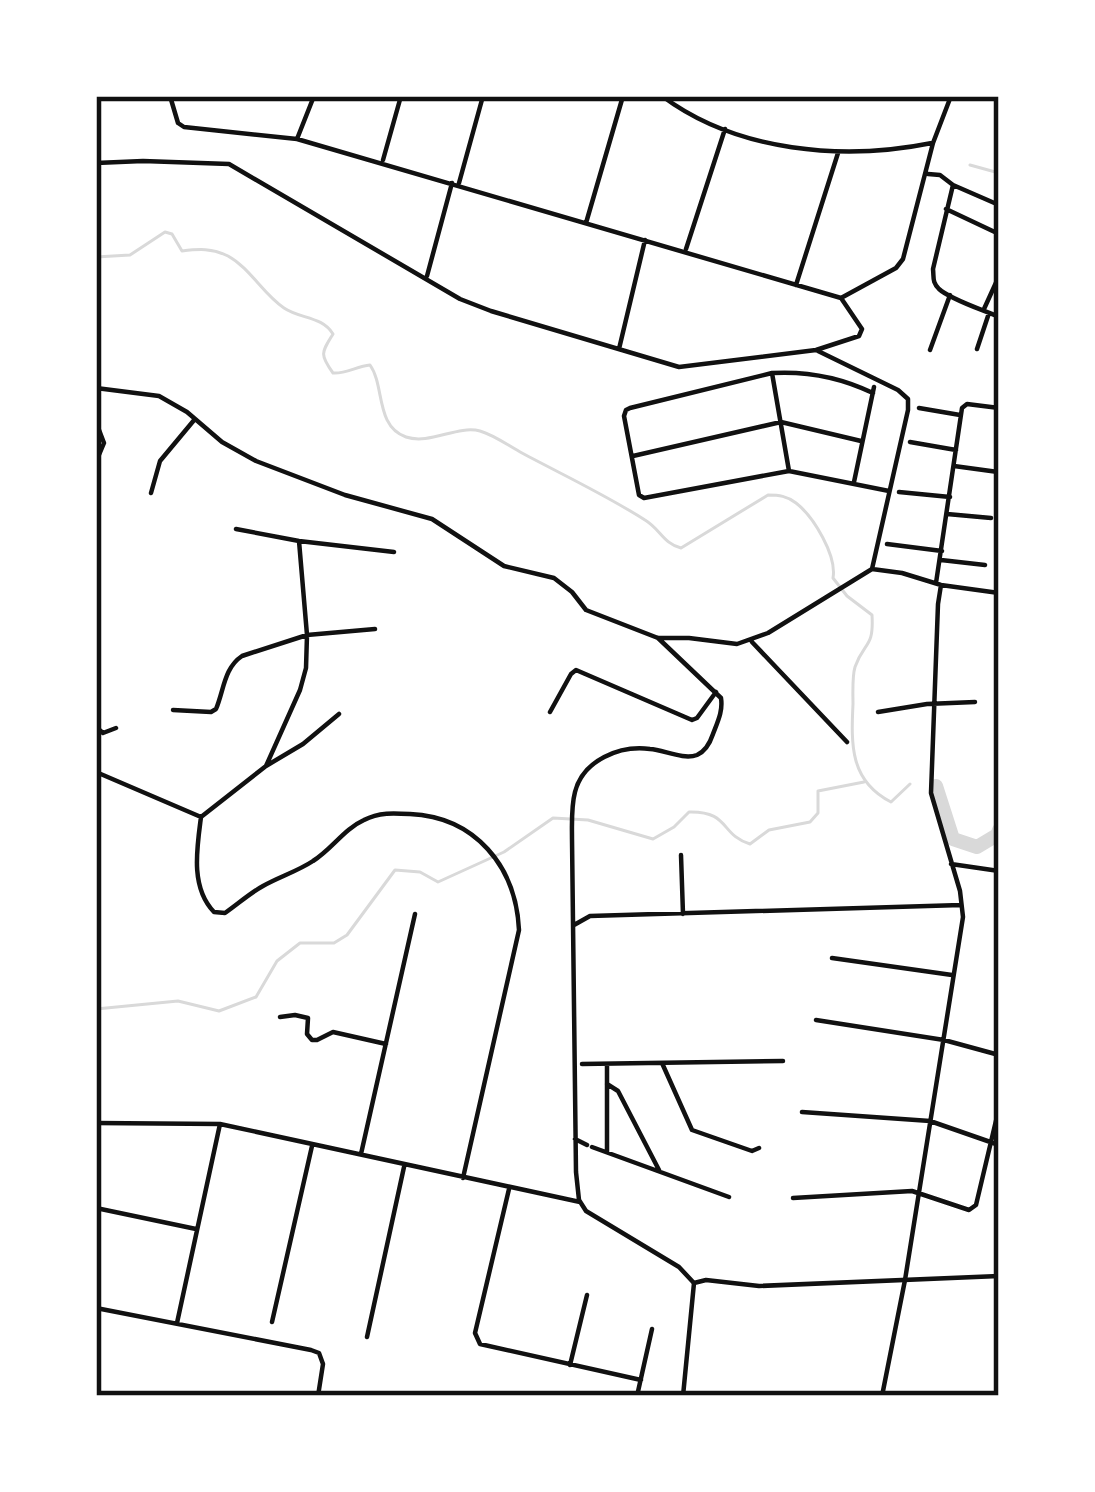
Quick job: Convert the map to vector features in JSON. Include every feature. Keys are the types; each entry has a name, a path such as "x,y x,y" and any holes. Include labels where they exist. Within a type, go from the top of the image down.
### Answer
{"street":[{"path":"96,163 230,164 453,295 491,311 679,367 816,350 860,334 842,298 382,162 297,140 184,127 178,123 170,96"},
{"path":"297,140 314,96"},
{"path":"382,162 401,96"},
{"path":"427,278 483,96"},
{"path":"586,223 623,96"},
{"path":"662,96 704,122 774,143 838,153 934,143"},
{"path":"842,298 896,268 903,259 951,96"},
{"path":"685,252 725,129"},
{"path":"796,286 838,153"},
{"path":"926,174 940,175 952,189 999,205"},
{"path":"952,189 933,275 939,289 999,317"},
{"path":"946,209 999,234"},
{"path":"619,349 645,240"},
{"path":"977,349 999,276"},
{"path":"930,350 950,295"},
{"path":"816,350 906,395 908,410 872,568"},
{"path":"854,484 873,390 794,372 772,373 626,410 624,416 639,495 649,499 789,471 854,484 889,491"},
{"path":"772,373 789,471"},
{"path":"96,402 97,388 155,394 256,461 345,495 432,519 504,566 554,578 586,610 658,638 737,644 750,640 872,568 999,592"},
{"path":"882,1396 963,917 931,793 942,551 962,408 967,404 999,408"},
{"path":"919,408 960,415"},
{"path":"151,494 160,461 195,419"},
{"path":"96,422 104,443 96,462"},
{"path":"633,456 781,422 861,441"},
{"path":"910,442 956,450"},
{"path":"953,466 998,472"},
{"path":"898,492 950,497"},
{"path":"947,514 991,518"},
{"path":"236,529 394,552"},
{"path":"266,766 306,668 299,541"},
{"path":"887,544 942,551"},
{"path":"941,560 985,565"},
{"path":"173,710 216,709 228,671 242,656 307,635 375,629"},
{"path":"658,638 716,692 723,710 701,754 634,748 603,757 584,772 575,792 575,1138 580,1202 586,1211 680,1267 694,1283 683,1396"},
{"path":"750,640 847,742"},
{"path":"550,712 576,670 692,720 716,692"},
{"path":"878,712 975,702"},
{"path":"339,714 201,817 195,862 205,903 214,912 225,913 379,814 442,818 464,827 488,850 516,900 519,930 463,1178"},
{"path":"96,727 103,733 116,728"},
{"path":"96,772 201,817"},
{"path":"681,855 683,914"},
{"path":"951,864 999,871"},
{"path":"572,926 590,916 961,905"},
{"path":"360,1155 416,914"},
{"path":"832,958 952,975"},
{"path":"280,1017 308,1018 307,1034 312,1040 333,1032 386,1044"},
{"path":"816,1020 944,1040 999,1055"},
{"path":"582,1064 783,1061"},
{"path":"662,1063 692,1130 752,1150 759,1148"},
{"path":"607,1064 607,1152"},
{"path":"608,1084 618,1090 659,1171"},
{"path":"793,1198 919,1191 965,1211 972,1209 995,1144 999,1108"},
{"path":"802,1112 930,1121 995,1144"},
{"path":"96,1123 220,1124 580,1202"},
{"path":"177,1323 220,1124"},
{"path":"575,1138 729,1197"},
{"path":"272,1322 312,1144"},
{"path":"367,1337 404,1165"},
{"path":"508,1189 476,1339 480,1344 641,1380"},
{"path":"96,1208 197,1229"},
{"path":"694,1283 759,1286 999,1276"},
{"path":"571,1365 587,1295"},
{"path":"96,1308 311,1349 319,1353 323,1364 318,1396"},
{"path":"637,1396 652,1329"}],"waterway":[{"path":"970,165 999,173"},
{"path":"96,257 130,255 165,232 172,234 182,251 228,256 284,308 328,328 333,334 324,357 333,373 370,365 385,415 396,432 415,439 471,430 485,433 630,511 675,546 681,548 768,495 793,501 823,538 833,578 872,615 870,640 858,659 853,680 852,734 860,773 891,802 910,784"},
{"path":"96,1009 178,1001 219,1011 256,997 277,961 300,943 334,943 347,935 395,870 420,872 438,882 504,852 553,818 588,820 653,839 689,812 702,813 712,815 750,844 769,830 810,822 818,813 818,791 864,782"},
{"path":"936,786 953,839 977,847 999,830"}]}
